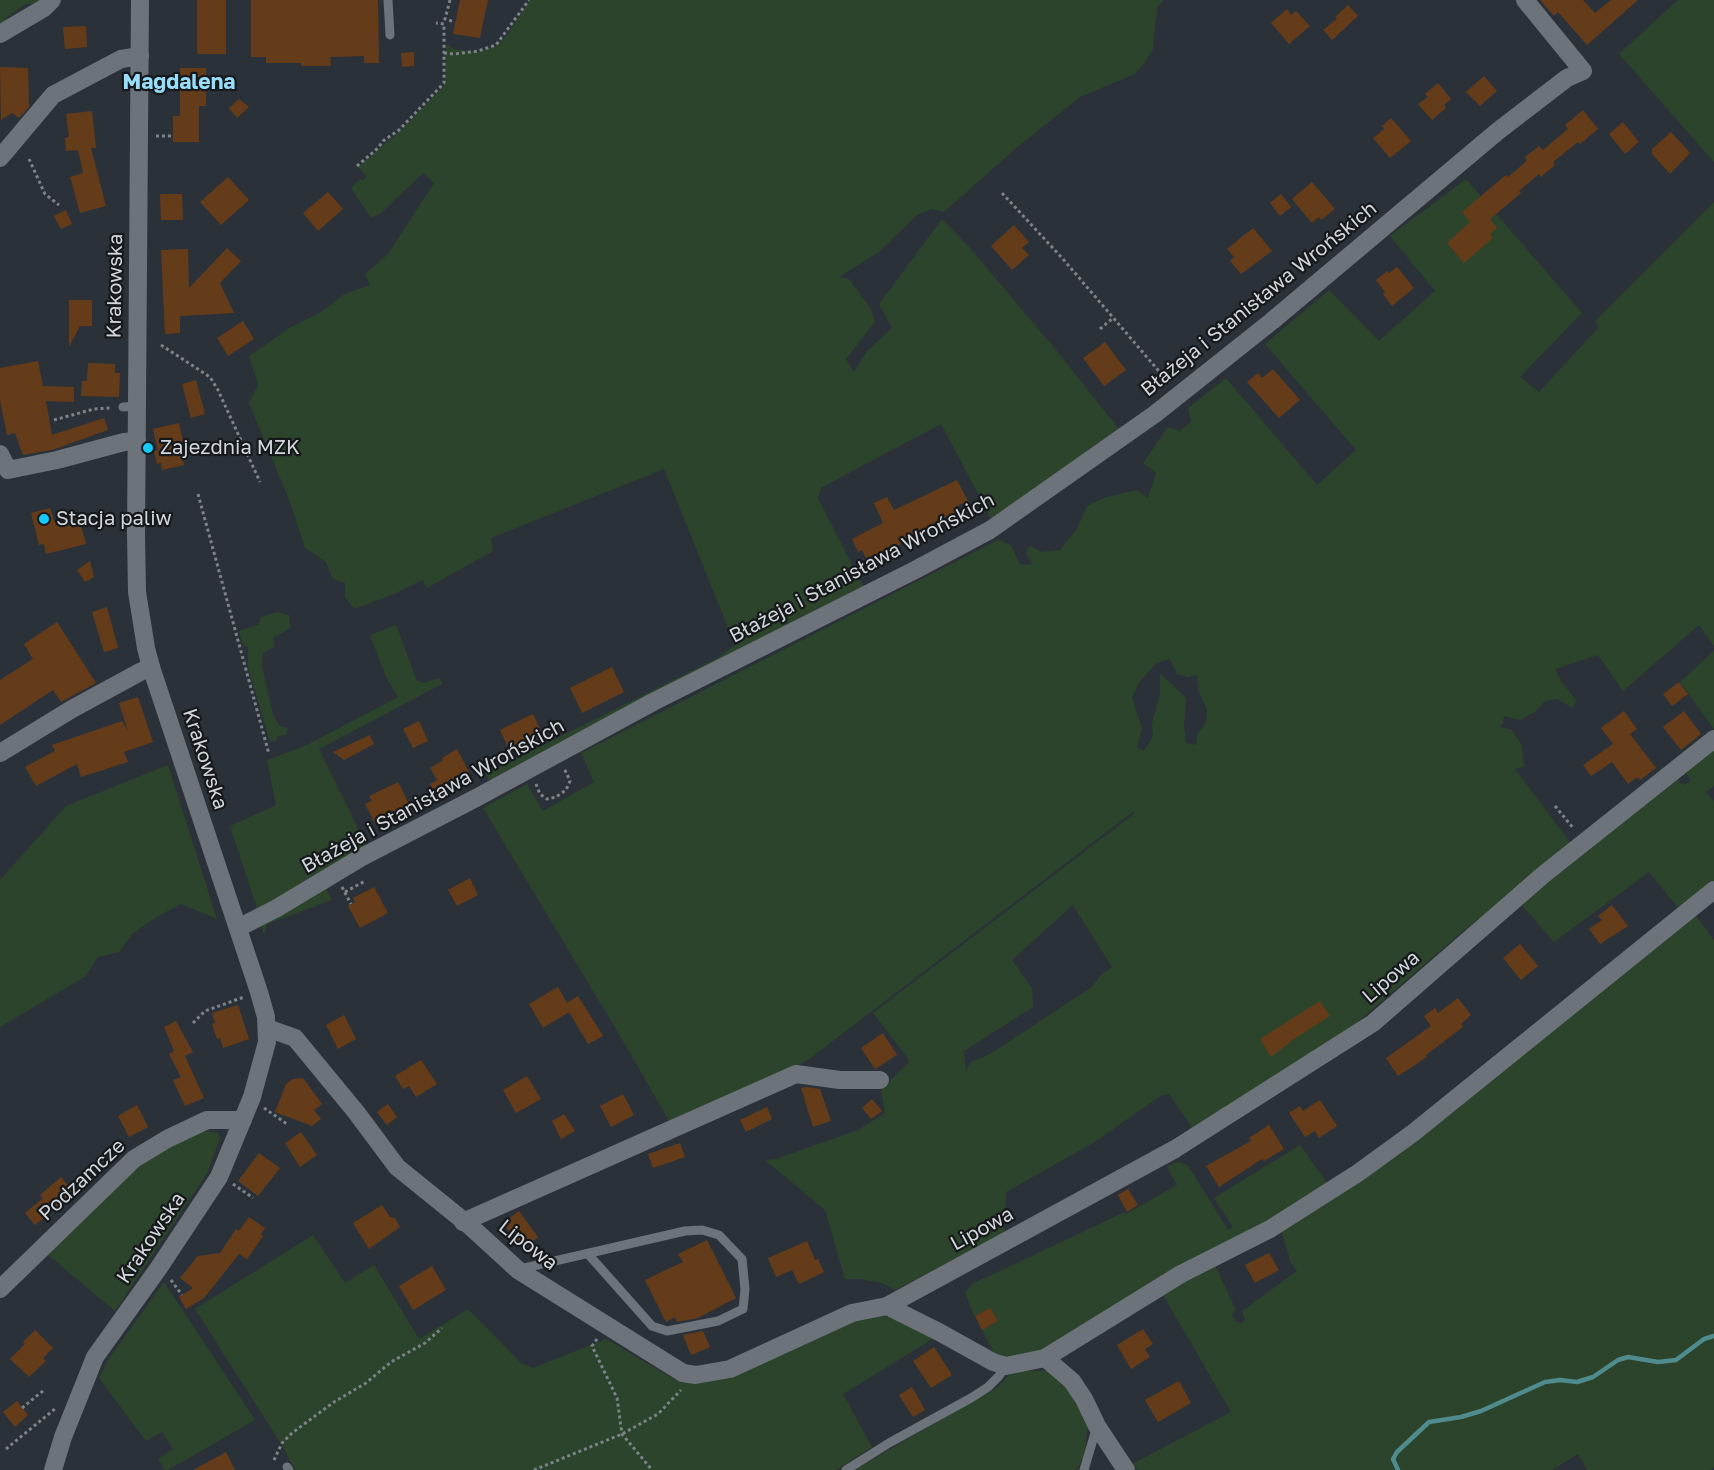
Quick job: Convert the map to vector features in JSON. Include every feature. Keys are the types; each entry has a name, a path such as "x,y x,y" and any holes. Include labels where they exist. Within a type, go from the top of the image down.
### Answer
{"street":[{"path":"0,34 44,8 52,0"},
{"name":"Krakowska","path":"53,1470 63,1437 95,1357 158,1269 219,1177 252,1097 267,1042 266,1017 259,992 151,668 137,592 137,441 130,407 140,0"},
{"name":"Błażeja i Stanisława Wrońskich","path":"237,928 277,908 362,857 653,702 990,530 1179,394 1272,321 1498,131 1567,78 1583,71 1525,0"},
{"path":"0,158 53,95 122,59 140,56"},
{"path":"3,465 57,460 124,442 137,441"},
{"path":"0,753 72,710 151,668"},
{"name":"Lipowa","path":"267,1028 295,1038 397,1167 518,1270 683,1372 696,1375 730,1369 852,1313 887,1306 1184,1148 1373,1023 1543,875 1714,739"},
{"path":"887,1306 993,1362 1006,1366 1045,1358 1172,1280 1270,1229 1358,1173 1413,1133 1714,890"},
{"path":"464,1222 796,1074 840,1080 880,1080"},
{"name":"Podzamcze","path":"0,1289 134,1159 167,1139 207,1120 243,1120"},
{"path":"1045,1358 1072,1381 1097,1426 1126,1470"}],"lane":[{"path":"388,0 390,35"},
{"path":"518,1270 685,1231 702,1230 719,1235 742,1259 746,1289 743,1309 718,1321 667,1331 652,1326 588,1254"},
{"path":"846,1470 889,1443 972,1398 988,1387 1006,1366"},
{"path":"1084,1470 1097,1426"}],"path":[{"path":"357,166 383,141 399,130 444,83 445,22 450,0"},
{"path":"444,53 477,51 496,45 529,0"},
{"path":"436,23 455,22"},
{"path":"153,136 172,136"},
{"path":"29,159 45,194 59,205"},
{"path":"1002,193 1179,394"},
{"path":"1100,329 1113,318"},
{"path":"161,345 210,377 260,482"},
{"path":"54,420 94,409 130,407"},
{"path":"198,494 269,754"},
{"path":"525,772 534,781 540,794 547,799 556,797 566,790 570,781 556,755"},
{"path":"1555,806 1578,834"},
{"path":"345,892 365,881"},
{"path":"340,883 351,904"},
{"path":"193,1023 205,1011 245,996"},
{"path":"263,1107 287,1124"},
{"path":"236,1185 253,1198"},
{"path":"168,1276 182,1295"},
{"path":"605,1324 592,1346 617,1398 622,1434 652,1470"},
{"path":"274,1460 282,1443 292,1433 334,1402 366,1383 391,1362 425,1343 442,1328"},
{"path":"534,1470 622,1434 658,1414 696,1375"},
{"path":"22,1408 44,1390"},
{"path":"6,1449 52,1412"}],"green space":[{"path":"0,0 41,0 33,4 26,4 7,17 0,29"},
{"path":"530,0 1163,0 1157,8 1153,49 1135,74 1080,97 1014,150 944,212 932,209 917,215 879,252 839,277 849,279 871,309 875,322 846,359 854,372 867,351 892,328 879,304 942,219 969,247 1056,350 1122,433 995,521 991,518 941,424 821,488 818,498 865,590 492,786 486,774 719,657 735,645 664,469 491,538 493,551 427,588 422,580 394,594 354,609 345,597 345,583 333,579 326,562 305,548 290,502 249,403 258,385 249,356 291,327 321,312 343,295 370,285 365,274 388,254 434,183 423,173 381,213 371,218 351,188 360,179 362,181 367,177 358,167 400,131 445,85 446,44 454,49 477,52 496,46 507,35"},
{"path":"1678,0 1714,0 1714,162 1619,54"},
{"path":"1466,179 1582,313 1520,377 1539,392 1599,327 1595,321 1714,202 1714,646 1699,625 1623,691 1598,655 1555,669 1576,700 1573,708 1557,699 1545,701 1535,712 1520,720 1504,716 1500,727 1511,729 1522,745 1524,767 1515,769 1572,845 1462,932 1345,1033 1191,1135 1190,1124 1169,1094 1162,1095 1093,1143 1006,1192 1004,1234 895,1290 882,1283 845,1279 825,1210 765,1160 776,1159 858,1130 885,1113 881,1090 910,1061 873,1013 1134,814 1134,811 808,1060 672,1126 483,808 527,784 543,811 594,782 581,753 998,540 1010,544 1020,564 1030,565 1032,563 1026,554 1029,545 1041,552 1060,550 1077,529 1087,506 1106,497 1137,490 1148,498 1156,473 1143,463 1168,427 1180,431 1191,422 1188,408 1226,378 1317,485 1356,450 1265,344 1329,290 1379,341 1435,291 1390,236","holes":["1170,659 1177,674 1188,677 1197,675 1199,692 1207,710 1206,722 1197,735 1196,745 1186,743 1184,725 1186,698 1160,673 1160,693 1152,724 1153,736 1144,751 1137,748 1142,728 1132,697 1139,683 1156,663","1073,905 1112,967 1100,976 1092,987 996,1050 970,1062 966,1072 964,1051 1033,1007 1032,988 1012,960"]},
{"path":"277,612 289,615 290,628 273,638 274,647 263,653 262,666 273,715 280,726 288,728 286,735 277,736 276,741 270,742 248,667 248,647 243,645 239,631 258,625 261,617"},
{"path":"396,625 417,681 424,683 439,678 442,684 319,749 369,851 258,911 230,826 276,805 267,760 307,745 398,697 386,677 370,635"},
{"path":"1714,651 1714,729 1680,682"},
{"path":"1714,744 1714,786 1706,792 1714,801 1714,885 1682,912 1649,872 1554,942 1519,902 1677,779 1683,785 1691,781 1685,771"},
{"path":"168,765 217,919 181,904 133,933 119,952 98,957 86,976 0,1027 0,880 66,806"},
{"path":"326,888 332,900 267,924 264,934 260,923"},
{"path":"1693,912 1714,940 1714,1467 1711,1470 1587,1470 1578,1454 1552,1470 1138,1470 1132,1464 1231,1412 1163,1295 1213,1261 1236,1310 1232,1315 1235,1321 1241,1323 1245,1320 1242,1311 1297,1271 1291,1263 1280,1227"},
{"path":"204,1131 218,1133 220,1138 208,1172 115,1311 47,1254 149,1157"},
{"path":"1300,1145 1330,1187 1057,1346 1010,1360 994,1353 982,1330 998,1321 990,1308 974,1316 965,1293 972,1284 1125,1212 1126,1214 1177,1185 1167,1166 1179,1162 1187,1165 1228,1230 1233,1227 1214,1198"},
{"path":"313,1235 345,1283 374,1265 419,1339 468,1309 521,1363 533,1368 606,1339 674,1379 698,1384 729,1378 856,1318 881,1314 917,1326 936,1337 843,1394 872,1447 836,1470 295,1470 283,1447 195,1309"},
{"path":"164,1282 255,1420 168,1470 165,1470 158,1459 173,1449 162,1432 146,1441 99,1378 108,1360"},
{"path":"1021,1371 1046,1371 1062,1378 1088,1422 1085,1453 1077,1470 854,1470 999,1386 1009,1375"}],"building":[{"path":"197,0 226,0 226,54 197,54"},
{"path":"251,0 378,0 379,63 364,63 364,56 330,57 331,66 301,66 301,63 266,63 266,57 251,57"},
{"path":"460,0 488,0 480,38 453,34"},
{"path":"1540,0 1583,0 1595,13 1611,0 1638,0 1587,45 1558,12 1554,16"},
{"path":"1348,5 1358,16 1332,40 1323,30 1337,19 1335,17"},
{"path":"1287,9 1291,15 1296,11 1310,26 1289,44 1271,23"},
{"path":"86,26 87,47 65,49 63,27"},
{"path":"414,52 414,66 402,67 401,53"},
{"path":"0,67 28,68 29,107 19,118 12,113 1,120"},
{"path":"180,68 206,68 206,106 199,106 199,142 173,142 173,116 180,116"},
{"path":"1484,76 1497,91 1480,106 1466,92"},
{"path":"1438,83 1451,99 1444,105 1446,108 1432,120 1418,104 1428,97 1425,94"},
{"path":"239,99 249,107 237,118 229,108"},
{"path":"1583,110 1598,129 1553,162 1555,165 1541,177 1539,174 1519,191 1521,193 1490,219 1497,228 1490,234 1493,238 1464,263 1447,243 1470,222 1462,212 1506,175 1508,177 1527,161 1525,157 1539,146 1543,150 1568,129 1565,125"},
{"path":"92,111 96,148 91,148 106,206 80,213 70,177 83,173 78,150 66,151 65,138 69,137 66,114"},
{"path":"1391,118 1411,141 1390,158 1373,138 1384,129 1382,126"},
{"path":"1623,122 1639,142 1625,154 1609,134"},
{"path":"1671,132 1690,153 1670,174 1652,154 1652,149"},
{"path":"228,177 249,200 221,225 200,202"},
{"path":"1312,182 1335,209 1321,220 1319,217 1312,223 1292,199"},
{"path":"328,192 343,209 318,231 303,213"},
{"path":"160,194 182,194 183,220 161,220"},
{"path":"1281,194 1291,207 1280,216 1270,203"},
{"path":"66,210 72,224 61,229 54,216"},
{"path":"1014,225 1029,242 1022,248 1029,255 1012,270 991,246"},
{"path":"1253,228 1272,251 1241,274 1230,261 1234,257 1227,249"},
{"path":"227,248 241,261 220,283 234,313 180,316 180,333 165,334 161,250 188,249 189,288"},
{"path":"1397,267 1414,288 1392,306 1376,280 1387,271 1389,273"},
{"path":"69,300 92,300 92,326 80,326 69,347"},
{"path":"243,321 254,339 228,356 217,338"},
{"path":"1105,342 1126,370 1104,386 1083,358"},
{"path":"38,361 43,386 74,387 74,402 46,401 52,435 104,418 108,430 52,450 23,455 15,433 7,435 0,400 0,368"},
{"path":"88,363 115,364 115,373 120,373 119,397 81,396 82,381 87,381"},
{"path":"1273,369 1300,400 1279,418 1247,382 1258,373 1262,378"},
{"path":"196,380 205,414 191,418 182,384"},
{"path":"179,423 186,455 182,456 184,465 162,470 161,463 157,464 154,451 158,450 153,429"},
{"path":"957,480 968,501 955,507 957,511 868,561 862,550 858,552 852,539 883,523 874,503 887,497 894,510"},
{"path":"50,508 54,521 78,515 86,544 46,554 44,544 39,545 31,513"},
{"path":"90,561 94,577 85,582 77,570"},
{"path":"107,607 118,648 104,652 92,612"},
{"path":"57,622 96,683 61,702 53,690 0,725 0,680 33,659 24,644"},
{"path":"612,667 624,692 582,713 570,688"},
{"path":"1679,682 1688,694 1672,706 1663,694"},
{"path":"138,697 153,742 124,752 128,762 81,777 77,764 36,786 25,767 55,751 52,745 122,721 128,731 119,703"},
{"path":"1624,711 1637,729 1630,734 1656,768 1640,780 1637,777 1628,784 1612,762 1591,776 1583,765 1613,744 1601,728"},
{"path":"1684,711 1701,734 1681,750 1663,727"},
{"path":"533,714 543,735 510,751 500,730"},
{"path":"419,721 428,741 413,748 403,729"},
{"path":"370,735 374,744 344,760 333,752"},
{"path":"457,749 470,774 456,783 457,785 436,796 430,784 437,780 430,768"},
{"path":"398,782 410,806 375,824 365,804 372,801 369,796"},
{"path":"470,878 478,895 457,906 448,890"},
{"path":"374,887 388,913 360,928 348,906 355,902 353,898"},
{"path":"1612,905 1628,926 1600,944 1589,929 1602,920 1598,916"},
{"path":"1520,944 1538,966 1521,980 1503,958"},
{"path":"558,987 567,1003 578,996 603,1036 588,1044 569,1012 543,1028 529,1004"},
{"path":"1458,998 1471,1015 1461,1024 1463,1027 1426,1055 1427,1057 1398,1076 1386,1058 1431,1026 1424,1016 1435,1008 1438,1013"},
{"path":"1320,1001 1330,1016 1271,1057 1260,1039"},
{"path":"238,1005 249,1039 223,1048 212,1024 215,1023 212,1013"},
{"path":"344,1015 356,1039 338,1049 326,1025"},
{"path":"176,1021 193,1052 185,1056 204,1098 185,1106 173,1080 181,1077 169,1054 174,1051 164,1027"},
{"path":"883,1033 897,1055 875,1069 861,1048"},
{"path":"421,1060 437,1084 416,1097 409,1086 403,1089 395,1076"},
{"path":"527,1076 541,1099 516,1113 503,1090"},
{"path":"303,1078 322,1104 314,1110 321,1119 312,1126 275,1112 286,1084 293,1079"},
{"path":"801,1088 820,1089 831,1121 813,1127"},
{"path":"623,1094 634,1115 611,1127 600,1106"},
{"path":"872,1099 882,1111 871,1119 862,1108"},
{"path":"1320,1100 1337,1126 1319,1138 1315,1131 1305,1137 1289,1113 1300,1106 1303,1111"},
{"path":"388,1104 397,1117 387,1125 377,1112"},
{"path":"137,1105 148,1127 129,1137 118,1116"},
{"path":"767,1107 772,1119 746,1132 740,1120"},
{"path":"564,1114 575,1131 561,1139 552,1121"},
{"path":"1269,1125 1284,1149 1264,1161 1262,1159 1219,1187 1206,1166 1251,1141 1249,1138"},
{"path":"301,1132 317,1155 300,1167 285,1143"},
{"path":"680,1143 685,1157 653,1168 648,1154"},
{"path":"259,1153 280,1168 258,1196 238,1181"},
{"path":"61,1177 75,1194 35,1225 25,1213 43,1198 40,1195"},
{"path":"1128,1189 1138,1205 1127,1212 1118,1195"},
{"path":"382,1205 390,1217 395,1218 400,1227 369,1249 353,1223"},
{"path":"519,1211 538,1237 523,1249 503,1223"},
{"path":"249,1217 265,1228 261,1234 263,1236 247,1259 239,1254 204,1298 186,1309 179,1297 193,1288 180,1278 198,1256 220,1253 236,1229 239,1231"},
{"path":"707,1240 736,1298 698,1318 677,1322 675,1317 666,1322 645,1280 683,1262 678,1254"},
{"path":"807,1241 815,1260 818,1259 824,1272 799,1284 792,1270 776,1277 768,1258"},
{"path":"1269,1253 1279,1270 1255,1283 1245,1265"},
{"path":"432,1266 446,1290 413,1310 399,1286"},
{"path":"990,1308 998,1321 982,1330 975,1316"},
{"path":"1143,1329 1153,1344 1145,1349 1150,1357 1131,1369 1117,1345"},
{"path":"35,1330 53,1348 43,1358 46,1361 29,1377 10,1359"},
{"path":"703,1331 710,1347 691,1355 683,1335"},
{"path":"934,1347 952,1375 931,1388 913,1361"},
{"path":"1179,1381 1191,1403 1158,1422 1145,1400"},
{"path":"912,1387 925,1410 913,1417 899,1395"},
{"path":"17,1401 28,1415 15,1427 3,1412"},
{"path":"226,1452 235,1470 193,1470"}],"waterway":[{"path":"1398,1470 1393,1459 1397,1452 1429,1422 1481,1411 1545,1382 1560,1380 1577,1382 1593,1377 1618,1360 1628,1357 1658,1362 1676,1360 1704,1339 1714,1336"}],"place":[{"name":"Zajezdnia MZK","path":"148,448"},
{"name":"Stacja paliw","path":"44,519"}],"district":[{"name":"Magdalena","path":"179,82"}]}
